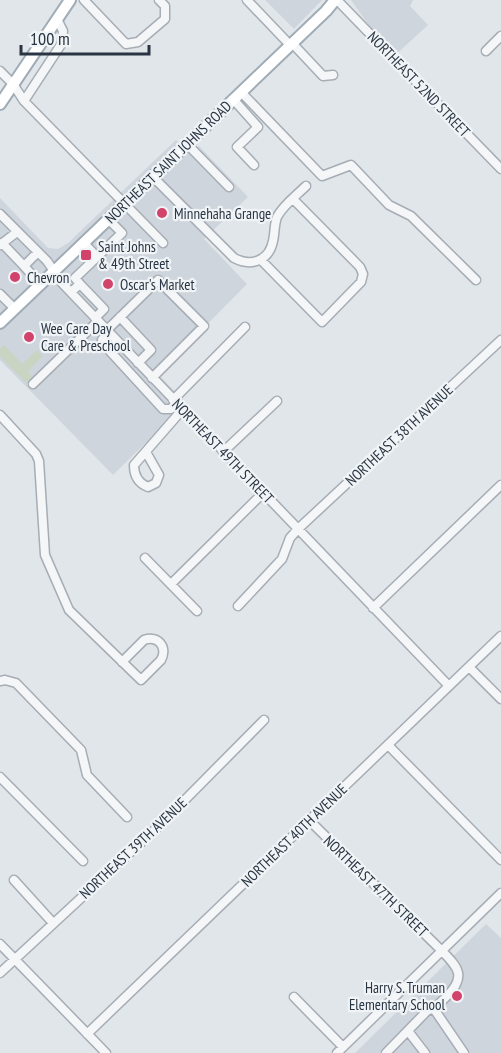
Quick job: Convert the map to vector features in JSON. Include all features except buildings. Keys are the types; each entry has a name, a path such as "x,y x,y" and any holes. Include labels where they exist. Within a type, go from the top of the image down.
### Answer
{"main road":[{"path":"0,104 70,0"},
{"name":"NORTHEAST SAINT JOHNS ROAD","path":"0,323 336,0"}],"street":[{"path":"84,0 126,44 138,42 165,19 165,6 159,0"},
{"path":"247,0 323,76 333,75"},
{"name":"NORTHEAST 52ND STREET","path":"336,0 501,169"},
{"path":"24,101 62,43 63,31 57,20"},
{"path":"486,51 501,36"},
{"path":"0,71 14,84 24,101 163,243"},
{"path":"237,95 258,127 237,147 254,165"},
{"path":"237,95 322,176 351,165 389,205 411,216 476,280"},
{"path":"187,144 229,187"},
{"path":"153,177 234,258 250,263 261,260 270,251 277,218 306,186"},
{"path":"261,260 322,322 361,282 363,274 360,267 293,199"},
{"name":"NORTHEAST 49TH STREET","path":"0,214 38,252 107,331 449,686"},
{"path":"33,384 104,309 75,278 122,233 109,220"},
{"path":"17,232 1,244 41,285"},
{"path":"84,243 98,256"},
{"path":"24,266 38,252"},
{"path":"152,378 204,326 158,280 120,317 102,340 163,409 171,409 177,404"},
{"path":"71,292 80,284"},
{"path":"0,294 15,309"},
{"path":"120,317 151,350 138,363"},
{"path":"146,452 177,404 245,327"},
{"name":"NORTHEAST 38TH AVENUE","path":"238,606 282,559 290,538 298,529 501,340"},
{"path":"223,452 277,400"},
{"path":"0,415 36,454 39,461 45,555 69,610 122,662 141,680 164,656 164,647 158,640 144,640 122,662"},
{"path":"373,608 501,485"},
{"path":"171,584 263,493"},
{"path":"145,558 196,611"},
{"name":"NORTHEAST 40TH AVENUE","path":"87,1034 501,636"},
{"path":"469,667 501,699"},
{"path":"0,681 16,683 81,750 87,775 127,817"},
{"name":"NORTHEAST 39TH AVENUE","path":"0,973 161,824 264,720"},
{"path":"388,745 501,860"},
{"path":"0,777 82,861"},
{"name":"NORTHEAST 47TH STREET","path":"310,820 442,951 459,972 459,981 454,989 434,1009"},
{"path":"14,879 53,923"},
{"path":"294,997 340,1050 501,892"},
{"path":"0,944 106,1053"},
{"path":"388,1052 427,1011 434,1009 464,1053"},
{"path":"408,1031 425,1053"}],"shaded area":[{"path":"265,0 322,0 294,29"},
{"path":"351,0 413,0 410,6 428,25 392,58"},
{"path":"176,140 191,154 199,146 248,197 204,239 247,284 158,374 186,403 113,475 0,360 0,198 48,248 58,249 68,243"},
{"name":"Harry S. Truman Elementary School","path":"486,924 501,938 501,1053 355,1053"}],"green space":[{"path":"4,345 22,364 37,350 43,356 28,371 32,377 26,383 0,356 0,348"}],"place":[{"name":"Minnehaha Grange","path":"162,213"},
{"name":"Saint Johns & 49th Street","path":"86,255"},
{"name":"Chevron","path":"15,277"},
{"name":"Oscar's Market","path":"108,284"},
{"name":"Wee Care Day Care & Preschool","path":"29,337"},
{"name":"Harry S. Truman Elementary School","path":"457,996"}]}
